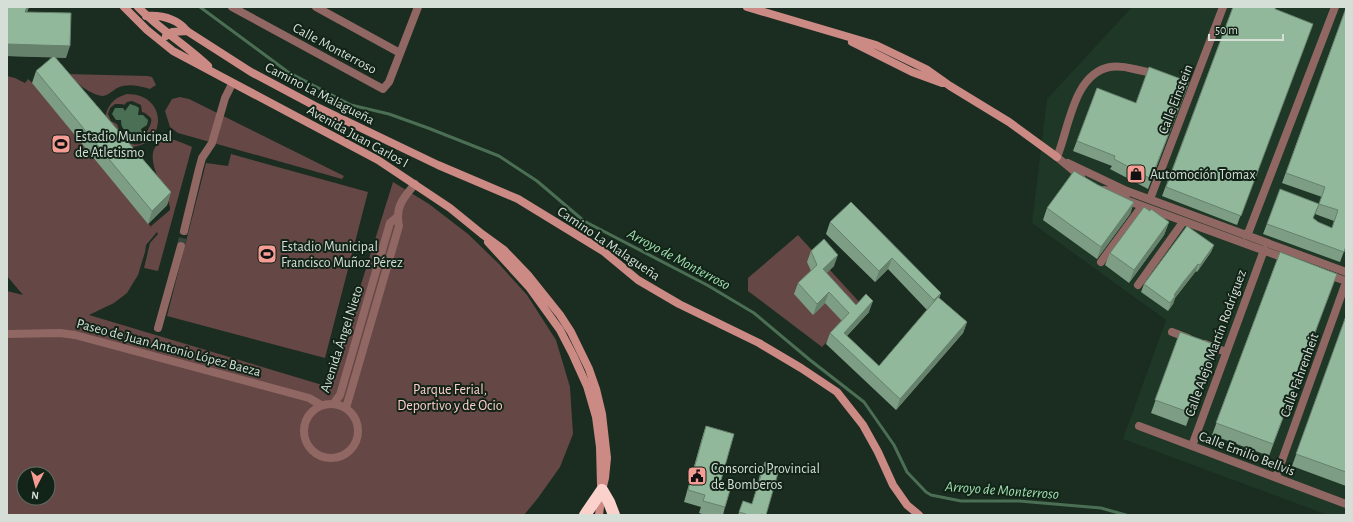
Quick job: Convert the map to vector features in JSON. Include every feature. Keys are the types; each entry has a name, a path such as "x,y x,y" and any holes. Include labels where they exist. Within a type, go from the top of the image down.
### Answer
{"highway":[{"path":"585,515 602,490 614,515"}],"street":[{"path":"125,7 135,11 160,35 166,36 176,31 187,31"},
{"name":"Avenida Juan Carlos I","path":"125,7 147,30 173,51 214,72 232,84 378,160 450,208 482,234 497,253 529,287 560,330 587,386 596,417 600,447 600,479 602,490 600,515"},
{"name":"Avenida Juan Carlos I","path":"138,7 146,16 200,58 214,72"},
{"name":"Calle Monterroso","path":"232,7 383,89 390,82 400,53"},
{"path":"316,7 400,53 417,7"},
{"path":"747,7 832,32 912,72 950,86 1009,122 1097,187 1183,222 1264,250 1346,281"},
{"name":"Calle Einstein","path":"1150,199 1189,87 1223,7"},
{"path":"1245,235 1249,231 1334,7"},
{"name":"Camino La Malagueña","path":"146,16 158,15 170,18 182,25 187,31 251,72 315,106 438,165 518,199 603,251 638,280 679,304 759,343 801,368 837,392 864,425 893,485 907,505 919,515"},
{"path":"1057,157 1062,146 1077,95 1089,79 1099,71 1111,67 1123,67 1152,72 1165,78"},
{"path":"184,231 198,169 202,158 212,143 224,102 232,84"},
{"path":"1057,157 1109,183 1346,272"},
{"name":"Avenida Ángel Nieto","path":"346,408 399,226 397,217 403,198 415,184"},
{"path":"1097,187 1119,192 1142,202 1147,202 1150,199"},
{"path":"1101,262 1142,206"},
{"name":"Avenida Ángel Nieto","path":"334,403 340,395 390,223 397,217"},
{"path":"1138,285 1183,222"},
{"path":"158,328 180,246"},
{"path":"1264,250 1268,248 1277,252 1286,250 1291,251"},
{"name":"Calle Alejo Martín Rodríguez","path":"1192,446 1264,250"},
{"path":"1316,270 1328,271 1346,276"},
{"name":"Calle Fahrenheit","path":"1276,477 1346,281"},
{"path":"1172,332 1226,352"},
{"name":"Paseo de Juan Antonio López Baeza","path":"7,334 60,333 75,335 309,398 321,405"},
{"path":"334,403 351,412 357,422 359,433 355,445 347,453 336,458 330,458 318,455 314,451 306,442 304,429 307,418 311,413 321,405 334,403"},
{"name":"Calle Emilio Bellvis","path":"1139,426 1346,504"}],"shaded area":[{"path":"1132,7 1346,7 1346,515 1328,515 1123,439 1166,320 1032,223 1047,99"},
{"path":"130,104 139,108 138,115 143,115 148,120 147,125 141,129 143,135 138,141 133,141 130,137 130,131 124,129 122,127 121,120 116,120 112,114 115,108 123,108 125,111"}],"green space":[{"path":"66,74 148,76 152,77 156,85 150,89 129,85 121,86 103,96 94,94"},
{"name":"Parque Ferial, Deportivo y de Ocio","path":"7,76 25,83 28,79 167,205 148,223 152,228 151,226 170,210 168,200 154,165 154,149 160,142 168,139 192,147 158,271 144,268 150,243 158,234 157,232 146,245 138,275 127,293 114,303 89,315 329,387 393,182 429,204 468,234 499,264 527,295 556,340 570,387 573,434 560,467 524,515 7,515 7,291 23,295 7,276"},
{"path":"127,94 141,96 151,102 156,111 158,121 156,131 150,139 141,145 129,147 105,121 107,111 111,103","holes":["132,101 141,105 142,112 151,118 151,123 146,139 143,143 132,144 129,143 126,135 119,130 117,124 111,121 108,114 110,108 115,104 124,105 127,102"]},
{"path":"180,97 189,99 344,176 342,179 178,133 170,127 165,111 172,99"},
{"name":"Estadio Municipal Francisco Muñoz Pérez","path":"231,154 368,192 325,358 167,316 206,163 228,166"},
{"path":"798,235 862,305 822,347 748,291 748,278"}],"building":[{"path":"7,7 27,7 25,12 71,13 70,46 7,44"},
{"path":"1233,7 1276,7 1275,9 1313,24 1241,216 1166,187"},
{"path":"1346,8 1346,246 1344,252 1267,224 1280,189 1319,204 1325,187 1286,173","holes":["1319,204 1338,210 1332,228 1318,222 1313,218"]},
{"path":"54,56 171,192 152,211 36,71"},
{"path":"1149,67 1189,82 1151,179 1114,159 1115,156 1077,141 1097,88 1136,103"},
{"path":"1074,171 1098,185 1134,202 1101,247 1047,208"},
{"path":"851,202 941,293 934,300 892,258 879,271 830,222"},
{"path":"1144,207 1150,211 1151,209 1169,222 1134,270 1110,253"},
{"path":"1187,226 1214,245 1200,265 1198,264 1184,281 1170,303 1144,284"},
{"path":"824,239 838,255 823,269 856,305 866,294 873,301 844,333 879,366 938,297 967,322 900,399 830,333 849,313 829,292 817,304 798,283 817,265 811,251"},
{"path":"1280,252 1337,274 1273,444 1216,423"},
{"path":"1346,316 1346,472 1296,454"},
{"path":"1180,332 1216,345 1191,413 1155,400"},
{"path":"706,426 734,434 719,487 730,490 725,507 703,501 705,495 688,490"},
{"path":"765,462 780,466 766,515 749,515 739,512 743,501 752,504"}],"waterway":[{"name":"Arroyo de Monterroso","path":"200,7 288,72 351,105 389,114 499,156 537,181 584,221 707,285 754,313 810,360 864,402 894,445 907,472 926,492 931,495 961,501 1019,501 1101,508 1126,515"}],"tunnel":[{"path":"181,246 184,231"}],"place":[{"name":"Estadio Municipal de Atletismo","path":"61,144"},
{"name":"Automoción Tomax","path":"1136,174"},
{"name":"Estadio Municipal Francisco Muñoz Pérez","path":"267,254"},
{"name":"Consorcio Provincial de Bomberos","path":"697,476"}]}
